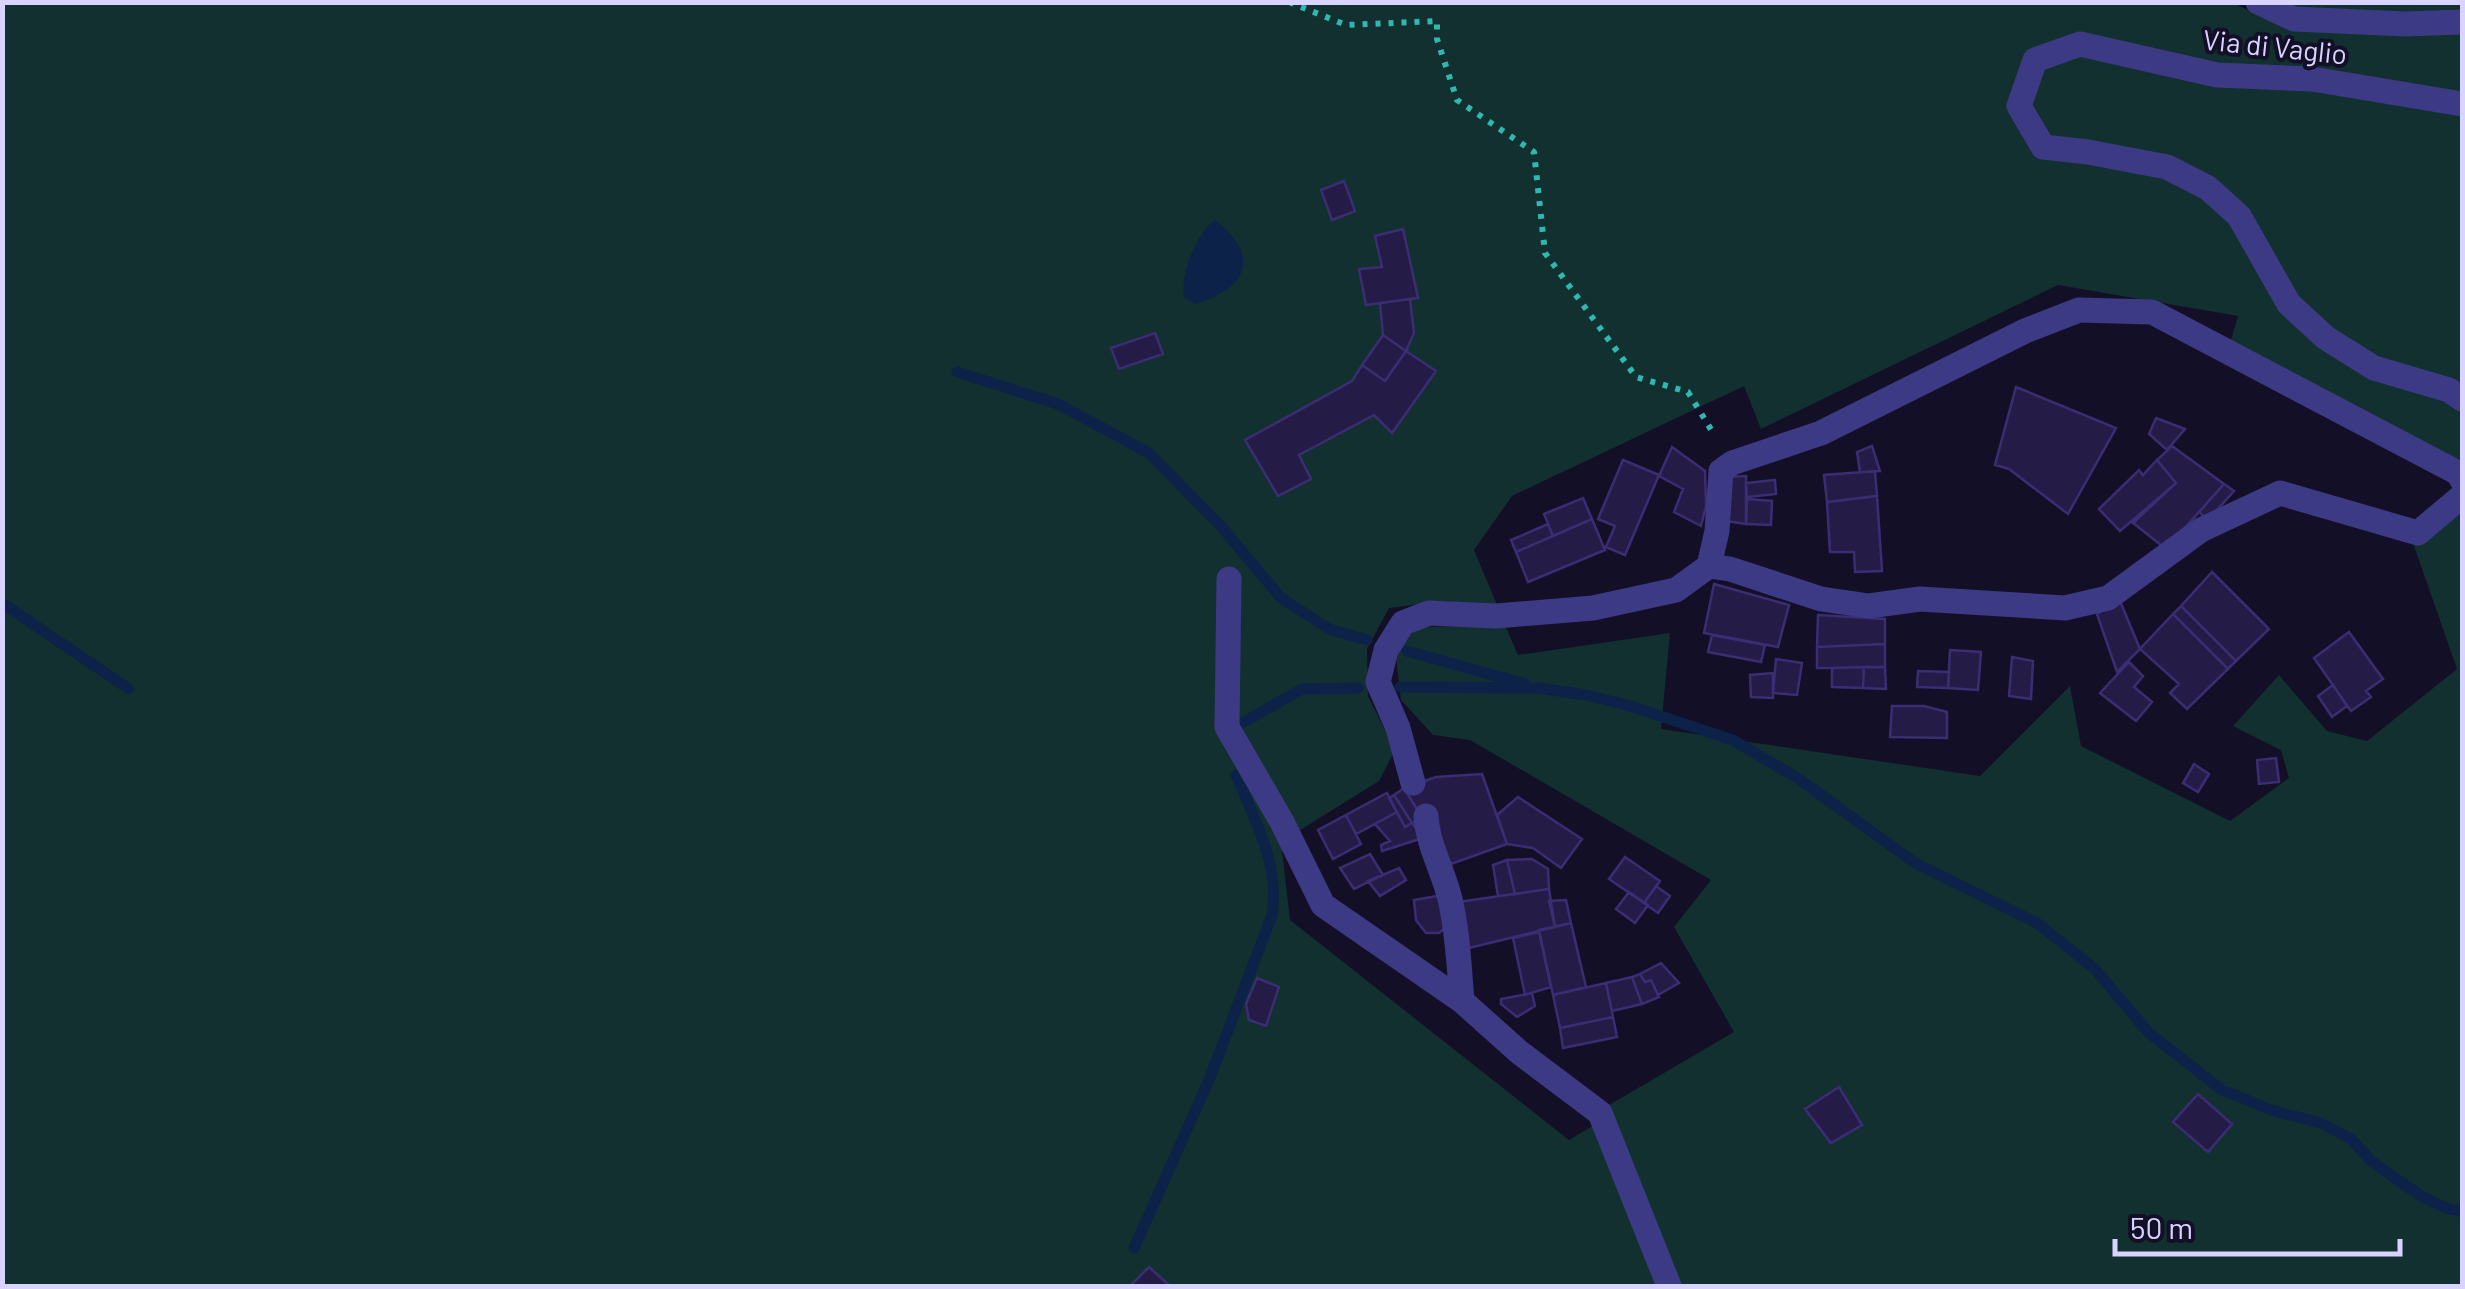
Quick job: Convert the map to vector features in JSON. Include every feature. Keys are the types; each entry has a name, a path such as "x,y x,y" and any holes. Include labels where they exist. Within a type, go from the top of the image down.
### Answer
{"street":[{"name":"Via di Vaglio","path":"2258,2 2294,20 2462,22"},
{"name":"Via di Vaglio","path":"2462,104 2312,80 2217,75 2080,44 2035,60 2019,106 2043,147 2166,168 2208,188 2239,216 2290,304 2326,338 2374,368 2448,390 2462,399"},
{"path":"1413,784 1398,728 1378,682 1386,650 1403,623 1429,613 1496,616 1593,608 1676,590 1710,566 1718,531 1722,471 1732,463 1821,432 2025,331 2078,310 2152,312 2458,473 2462,480"},
{"path":"1710,566 1821,599 1869,606 1920,598 2064,608 2108,598 2201,530 2280,493 2418,532 2462,496"},
{"path":"1229,579 1227,728 1282,822 1323,905 1462,1002 1519,1052 1600,1113 1669,1286"},
{"path":"1426,816 1428,838 1449,896 1456,930 1462,1002"}],"path":[{"path":"1289,2 1346,25 1437,21 1437,39 1457,100 1534,152 1545,254 1636,377 1688,392 1732,463"}],"green space":[{"path":"2231,2 2291,31 2462,33 2462,464 2231,340 2238,316 2058,285 1761,429 1744,386 1512,496 1474,550 1498,607 1445,601 1389,608 1367,649 1368,696 1395,750 1379,781 1281,842 1290,920 1569,1140 1596,1124 1659,1286 3,1286 3,3"},
{"path":"2462,2 2462,10 2405,13 2297,8 2285,3"},
{"path":"2462,512 2462,1286 1678,1286 1604,1108 1734,1032 1674,927 1711,880 1470,740 1433,735 1401,700 1396,657 1409,635 1424,627 1505,625 1518,655 1670,633 1661,729 1980,776 2070,686 2081,746 2230,821 2289,778 2281,750 2233,726 2279,675 2327,731 2367,741 2457,669 2413,543"}],"water":[{"path":"1215,220 1239,246 1242,270 1227,289 1196,304 1184,297 1184,278 1196,244"}],"building":[{"path":"1344,181 1355,211 1332,220 1321,190"},
{"path":"1403,229 1418,298 1366,305 1359,269 1382,267 1375,236"},
{"path":"1410,299 1414,333 1406,351 1383,335 1380,303"},
{"path":"1155,333 1163,354 1119,369 1111,348"},
{"path":"1383,335 1406,351 1385,381 1362,365"},
{"path":"1406,351 1436,371 1392,433 1374,415 1299,455 1311,479 1278,496 1245,440 1352,381 1362,365 1385,381"},
{"path":"2016,387 2116,428 2068,514 2009,469 1995,465"},
{"path":"2156,418 2185,429 2167,450 2149,434"},
{"path":"1872,446 1880,471 1860,472 1857,452"},
{"path":"2172,446 2224,484 2166,549 2133,523 2176,483 2157,460"},
{"path":"1672,447 1705,471 1706,506 1701,526 1674,512 1683,489 1659,476"},
{"path":"1623,460 1659,475 1625,555 1606,547 1615,526 1598,519"},
{"path":"2157,460 2176,483 2120,531 2099,509 2139,470 2143,475"},
{"path":"1875,471 1877,496 1827,502 1824,475"},
{"path":"1746,476 1746,524 1725,521 1728,477"},
{"path":"1775,480 1776,494 1747,497 1746,483"},
{"path":"2224,484 2234,491 2208,520 2199,512"},
{"path":"1877,496 1882,571 1855,572 1854,552 1830,552 1827,502"},
{"path":"1583,498 1592,519 1553,536 1544,514"},
{"path":"1747,499 1772,501 1771,525 1746,524"},
{"path":"1592,519 1605,550 1528,582 1516,552"},
{"path":"1548,524 1553,536 1516,552 1511,540"},
{"path":"2212,572 2269,629 2236,661 2181,606"},
{"path":"1714,584 1789,605 1778,647 1704,633"},
{"path":"2120,601 2140,649 2117,672 2097,614"},
{"path":"2181,606 2236,661 2228,669 2173,614"},
{"path":"2173,614 2228,669 2187,709 2170,693 2179,684 2140,649"},
{"path":"1818,615 1885,619 1885,644 1817,647"},
{"path":"2349,632 2383,679 2366,691 2371,697 2351,711 2314,658"},
{"path":"1712,635 1765,645 1761,662 1708,652"},
{"path":"1885,644 1885,667 1817,668 1817,647"},
{"path":"1950,650 1981,652 1978,690 1948,688"},
{"path":"2012,657 2033,661 2031,699 2009,696"},
{"path":"1776,659 1802,663 1797,695 1773,693"},
{"path":"2129,662 2143,676 2134,687 2152,702 2136,721 2100,693"},
{"path":"1864,667 1863,688 1832,687 1832,668"},
{"path":"1864,667 1885,667 1886,689 1863,688"},
{"path":"1918,671 1949,672 1948,688 1917,687"},
{"path":"1773,673 1773,698 1751,697 1750,675"},
{"path":"2333,685 2347,706 2332,717 2318,696"},
{"path":"1892,706 1924,706 1947,712 1947,738 1890,737"},
{"path":"2276,758 2279,782 2259,784 2257,760"},
{"path":"2194,764 2209,774 2198,792 2183,783"},
{"path":"1482,774 1507,844 1451,864 1404,788 1436,777"},
{"path":"1404,788 1422,818 1412,823 1394,795"},
{"path":"1387,793 1397,812 1356,834 1346,815"},
{"path":"1394,795 1412,823 1405,827 1389,798"},
{"path":"1518,797 1582,839 1561,868 1533,848 1507,844 1497,815"},
{"path":"1397,812 1405,827 1412,823 1423,838 1382,851 1381,845 1390,841 1375,824"},
{"path":"1346,815 1361,844 1333,859 1318,830"},
{"path":"1370,854 1383,875 1354,889 1340,868"},
{"path":"1625,857 1660,881 1644,903 1609,879"},
{"path":"1532,859 1548,869 1549,889 1515,894 1507,860"},
{"path":"1507,860 1515,894 1498,896 1493,865"},
{"path":"1399,868 1406,880 1380,896 1368,881"},
{"path":"1656,886 1670,896 1658,913 1644,903"},
{"path":"1549,889 1555,927 1465,949 1458,902"},
{"path":"1629,892 1648,905 1635,923 1616,909"},
{"path":"1443,895 1444,929 1426,933 1416,920 1414,900"},
{"path":"1566,900 1571,923 1555,927 1549,901"},
{"path":"1571,923 1586,987 1553,995 1539,930"},
{"path":"1539,932 1551,987 1525,995 1513,938"},
{"path":"1661,963 1679,983 1658,995 1651,980 1645,982 1640,974"},
{"path":"1640,974 1645,982 1651,980 1659,997 1642,1004 1632,977"},
{"path":"1632,977 1642,1004 1612,1011 1606,983"},
{"path":"1257,978 1279,987 1266,1026 1249,1020 1246,1004"},
{"path":"1606,983 1613,1017 1560,1028 1553,995"},
{"path":"1532,993 1535,1006 1517,1017 1501,1004 1501,999"},
{"path":"1613,1017 1617,1037 1563,1048 1560,1028"},
{"path":"1839,1087 1862,1125 1831,1143 1805,1109"},
{"path":"2198,1094 2232,1124 2208,1152 2173,1122"},
{"path":"1149,1267 1170,1286 1130,1286"}],"waterway":[{"path":"957,372 1058,404 1149,453 1220,525 1281,598 1329,629 1367,640"},
{"path":"2,603 129,689"},
{"path":"1407,651 1525,684"},
{"path":"1400,687 1539,688 1586,695 1733,740 1799,779 1915,863 2037,923 2095,969 2148,1032 2222,1090 2274,1111 2321,1123 2351,1139 2371,1161 2421,1196 2462,1211"},
{"path":"1242,723 1302,689 1358,688"},
{"path":"1134,1248 1209,1080 1272,915 1274,896 1269,860 1236,775"}]}
